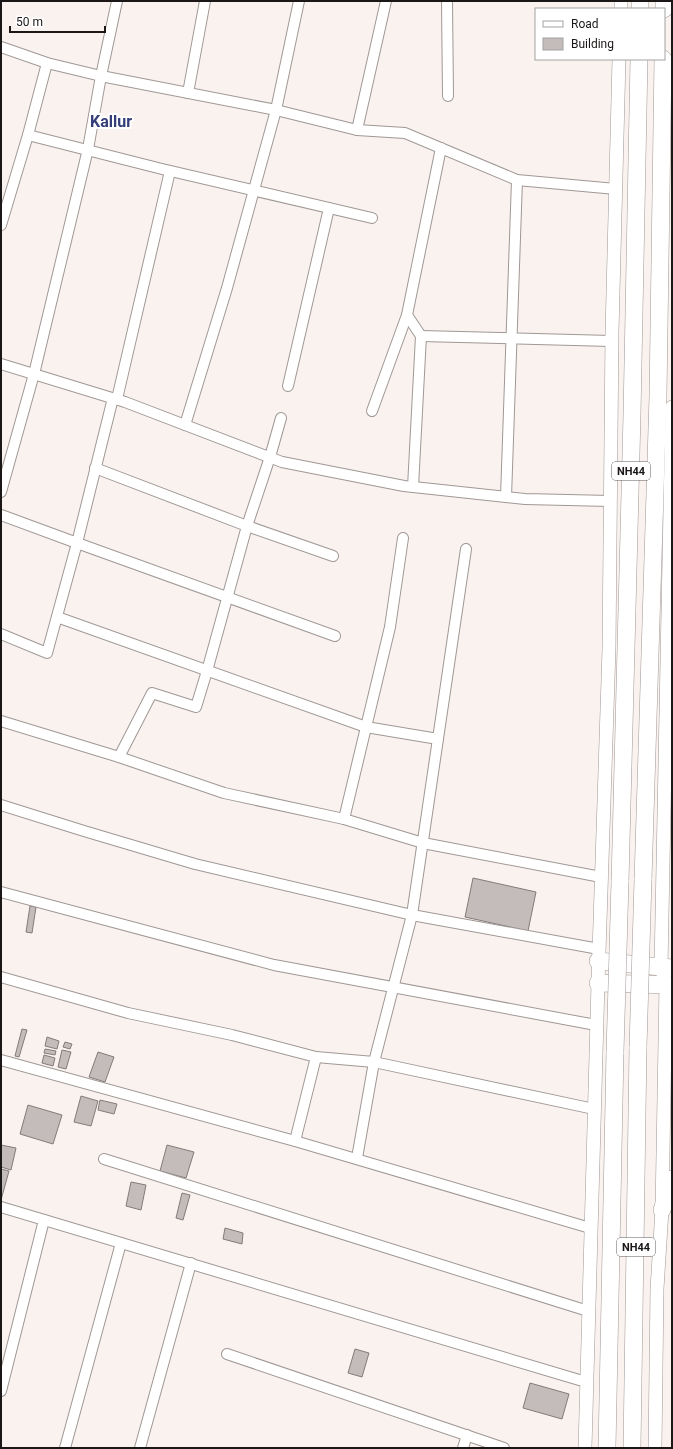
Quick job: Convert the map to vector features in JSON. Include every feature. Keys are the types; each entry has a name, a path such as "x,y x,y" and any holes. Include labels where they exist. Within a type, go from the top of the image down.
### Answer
{"highway":[{"name":"NH44","path":"607,1448 639,60"},
{"name":"NH44","path":"632,1448 638,1047 658,388 663,60"},
{"path":"599,955 666,968"},
{"path":"598,983 669,985"},
{"path":"662,1210 672,1179"}],"street":[{"path":"1,492 34,374 88,150 101,76 117,1"},
{"path":"188,93 205,1"},
{"path":"185,425 227,288 276,110 299,1"},
{"path":"357,130 386,1"},
{"path":"446,1 448,96"},
{"path":"1,47 47,63 101,76 276,110 357,130 405,133 517,180 616,189"},
{"path":"585,1448 596,1026 609,649 611,341 620,60"},
{"path":"1,221 28,135 47,63"},
{"path":"28,135 170,171 372,218"},
{"path":"372,411 407,315 441,148"},
{"path":"1,634 47,653 77,543 95,468 115,398 170,171"},
{"path":"506,497 517,180"},
{"path":"288,386 329,208"},
{"path":"407,315 421,336 413,487"},
{"path":"421,336 611,341"},
{"path":"1,364 115,398 282,462 413,487 525,499 610,501"},
{"path":"655,1448 657,1289 662,1210 669,985 666,968 672,407"},
{"path":"119,757 152,693 196,706 247,526 270,457 281,418"},
{"path":"95,468 247,526 333,556"},
{"path":"1,515 335,636"},
{"path":"344,819 390,627 403,538"},
{"path":"357,1158 374,1062 412,915 466,549"},
{"path":"57,617 366,727 438,739"},
{"path":"1,721 119,757 224,792 344,819 423,843 601,877"},
{"path":"1,804 84,831 195,864 412,915 599,955"},
{"path":"1,892 274,965 596,1026"},
{"path":"1,977 128,1013 232,1035 316,1057 374,1062 594,1110"},
{"path":"295,1140 316,1057"},
{"path":"1,1060 295,1140 590,1228"},
{"path":"104,1159 588,1311"},
{"path":"1,1207 586,1382"},
{"path":"1,1391 44,1220"},
{"path":"65,1448 122,1243"},
{"path":"140,1448 191,1263"},
{"path":"227,1354 504,1448"},
{"path":"463,1448 467,1435"}],"building":[{"path":"473,878 536,892 528,931 465,917"},
{"path":"30,906 36,907 32,933 26,932"},
{"path":"22,1029 27,1030 19,1057 15,1056"},
{"path":"47,1037 59,1041 57,1049 45,1046"},
{"path":"65,1042 72,1044 70,1049 63,1047"},
{"path":"45,1049 56,1051 55,1055 44,1053"},
{"path":"62,1050 71,1052 66,1069 58,1067"},
{"path":"98,1052 114,1057 105,1082 89,1077"},
{"path":"44,1055 55,1058 53,1066 42,1063"},
{"path":"81,1096 98,1101 91,1126 74,1122"},
{"path":"100,1100 117,1104 114,1114 98,1110"},
{"path":"28,1105 62,1115 53,1144 20,1134"},
{"path":"1,1145 16,1148 11,1170 1,1167"},
{"path":"167,1145 194,1152 186,1178 160,1171"},
{"path":"1,1169 9,1171 1,1200"},
{"path":"131,1182 146,1185 141,1210 126,1206"},
{"path":"182,1193 190,1195 183,1220 176,1218"},
{"path":"225,1228 243,1233 242,1244 223,1239"},
{"path":"355,1349 369,1353 362,1377 348,1373"},
{"path":"530,1383 569,1394 562,1419 523,1408"}],"district":[{"name":"Kallur","path":"111,121"}]}
